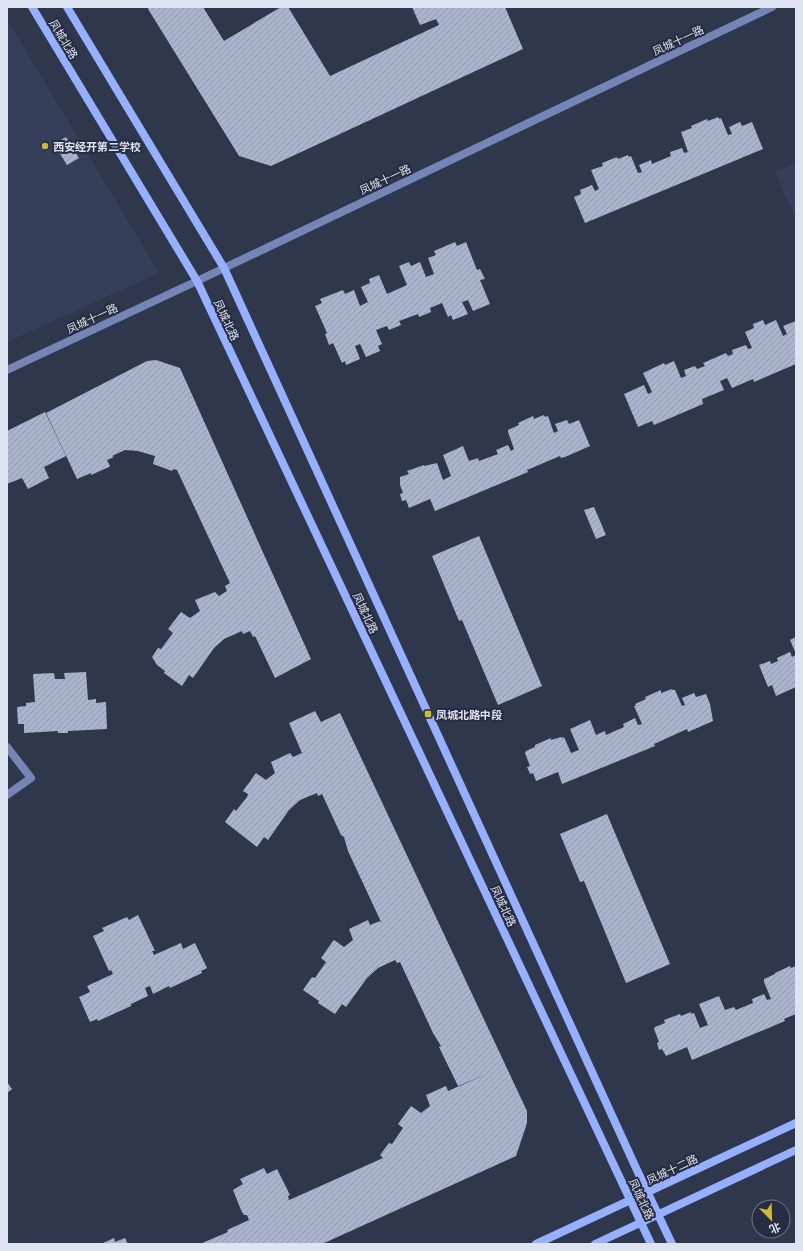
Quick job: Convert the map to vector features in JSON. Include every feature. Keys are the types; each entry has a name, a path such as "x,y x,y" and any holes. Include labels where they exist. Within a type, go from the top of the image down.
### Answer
{"main road":[{"name":"凤城北路","path":"32,7 197,282 651,1244"},
{"name":"凤城北路","path":"67,7 224,268 672,1244"},
{"name":"凤城十二路","path":"536,1244 796,1123"},
{"path":"595,1244 796,1150"}],"street":[{"name":"凤城十一路","path":"7,370 197,282 772,7"},
{"path":"7,747 31,778 7,795"}],"shaded area":[{"name":"西安经开第二学校","path":"7,19 159,273 7,342"},
{"path":"796,163 796,221 775,172"}],"building":[{"path":"149,7 203,7 224,41 281,7 288,7 330,76 439,25 436,19 420,25 412,7 505,7 523,49 271,166 239,156 148,9"},
{"path":"718,117 719,119 721,118 728,135 732,134 729,127 740,122 742,126 752,122 763,149 585,223 574,197 581,194 580,190 592,185 595,191 599,189 591,170 603,166 602,163 617,157 618,159 628,155 629,157 631,156 638,173 642,172 639,165 651,160 652,164 671,156 670,152 682,148 684,153 688,152 681,132 692,128 691,126 707,119 708,121"},
{"path":"66,137 79,158 67,165 54,144"},
{"path":"455,242 457,246 466,242 477,270 480,269 485,279 480,280 490,304 473,311 468,300 462,302 468,314 453,320 451,315 448,317 442,303 430,308 431,312 419,317 418,314 399,321 401,325 389,330 387,326 376,330 382,344 378,346 380,351 366,357 360,344 355,346 360,359 346,365 345,361 342,363 333,343 329,345 325,334 327,333 315,306 322,303 320,299 343,290 345,294 354,290 360,306 368,302 361,287 370,283 369,279 379,275 387,294 407,285 399,266 409,262 411,266 420,262 426,277 434,274 428,258 436,255 434,251"},
{"path":"763,320 765,325 776,320 783,336 787,334 783,326 796,321 796,364 754,382 753,379 732,388 727,378 720,381 724,390 702,399 703,404 654,425 652,421 638,427 624,394 644,385 648,394 652,392 643,373 664,363 665,365 674,361 681,378 686,376 684,370 695,366 697,369 705,366 703,363 726,353 728,356 733,354 732,350 746,345 748,349 752,348 745,332 754,328 753,324"},
{"path":"156,360 180,368 311,659 275,678 255,636 253,637 250,631 243,634 242,631 224,639 214,648 193,678 189,675 182,686 164,673 165,671 157,665 152,657 158,648 161,649 173,633 168,629 181,612 190,618 200,611 195,600 215,592 219,596 227,591 225,586 230,583 177,470 174,469 172,471 153,464 155,456 138,451 125,450 107,460 110,466 109,467 77,479 46,413 147,361"},
{"path":"45,412 66,456 44,467 49,478 28,489 22,478 7,484 7,431"},
{"path":"544,415 545,417 548,416 554,433 558,431 555,424 567,420 569,424 579,420 590,446 565,457 561,458 560,456 527,470 528,472 435,511 430,499 409,508 406,500 402,501 400,494 403,493 400,485 400,477 409,474 407,471 424,465 437,463 443,480 451,476 443,455 463,446 469,461 478,458 479,461 498,454 496,450 508,445 511,451 514,449 508,430 519,425 518,423 533,416 534,419"},
{"path":"594,507 606,535 596,539 584,510"},
{"path":"479,536 542,686 498,705 462,620 459,621 432,556"},
{"path":"796,637 796,654 790,640"},
{"path":"790,652 792,657 796,655 796,687 776,696 772,685 768,687 759,665 770,661 771,664 778,661 777,658"},
{"path":"86,672 88,700 96,699 96,703 106,702 107,729 68,731 68,733 58,733 58,731 24,733 24,724 18,724 17,707 26,706 26,703 35,702 33,674 54,673 55,679 65,679 64,673"},
{"path":"672,689 675,690 682,706 685,705 682,698 694,693 696,697 706,694 710,704 713,721 688,732 687,729 654,744 655,746 562,784 558,772 536,781 533,773 530,774 527,767 530,766 525,753 526,751 535,747 535,745 551,738 551,740 564,737 571,753 579,750 570,729 590,720 596,735 605,731 606,735 624,727 623,724 635,718 638,725 642,724 634,706 636,706 635,704 646,699 645,697 661,690 661,693"},
{"path":"315,711 321,722 340,713 527,1111 527,1123 516,1156 322,1244 200,1244 228,1232 227,1230 249,1220 247,1215 244,1215 241,1210 233,1190 243,1184 240,1179 264,1168 267,1174 277,1169 290,1195 288,1196 289,1200 383,1158 380,1155 389,1143 392,1144 403,1128 398,1124 411,1106 421,1113 430,1106 426,1095 446,1086 448,1091 487,1074 458,1086 439,1047 441,1046 433,1033 400,962 397,963 395,960 378,968 367,978 346,1007 342,1004 335,1014 318,1003 319,1001 303,990 312,977 315,978 326,962 321,958 334,940 344,947 353,940 349,929 368,920 370,925 380,921 382,924 348,851 344,837 341,835 322,794 318,796 317,793 300,800 289,810 268,840 264,837 257,847 225,822 234,809 236,811 247,797 248,794 243,791 256,773 266,780 275,773 271,762 290,753 293,757 302,753 289,723"},
{"path":"607,814 670,964 626,983 584,881 580,882 560,834"},
{"path":"138,915 155,951 152,951 154,955 181,943 183,949 195,943 207,968 201,971 202,973 153,994 150,986 145,988 148,996 131,1004 131,1006 98,1021 97,1019 90,1022 79,997 90,992 87,986 113,974 111,970 109,971 93,936 104,931 102,928 127,917 129,920"},
{"path":"790,966 791,968 796,966 796,1014 784,1019 785,1021 692,1060 687,1047 666,1056 662,1049 659,1050 657,1043 659,1042 654,1029 655,1027 665,1023 664,1020 680,1014 681,1016 691,1012 691,1014 694,1013 700,1028 708,1025 699,1004 719,996 725,1010 734,1007 736,1010 753,1003 752,999 764,994 767,1000 771,999 764,979"},
{"path":"7,1082 12,1089 7,1093"},
{"path":"114,1238 115,1242 125,1238 128,1244 101,1244"}],"place":[{"name":"西安经开第二学校","path":"45,146"},
{"name":"凤城北路中段","path":"428,714"}]}
